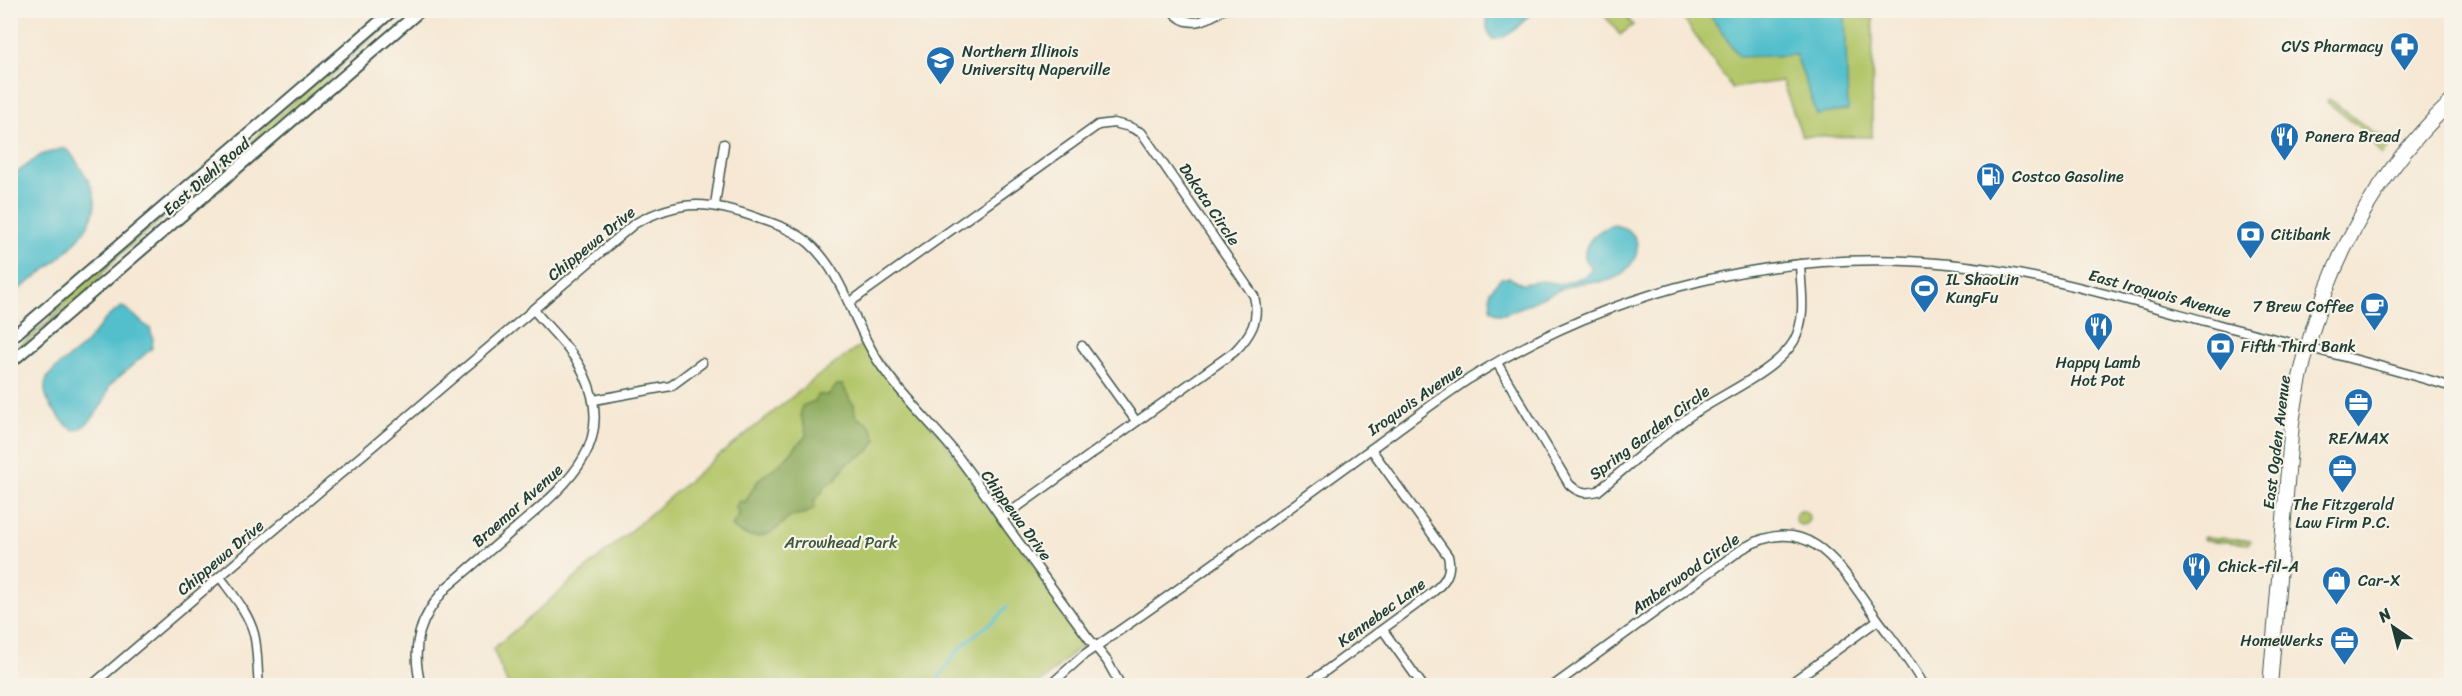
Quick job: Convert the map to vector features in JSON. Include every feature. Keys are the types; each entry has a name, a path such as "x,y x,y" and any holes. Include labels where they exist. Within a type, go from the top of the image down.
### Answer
{"main road":[{"name":"East Ogden Avenue","path":"2270,686 2292,423 2307,348 2342,250 2363,213 2411,145 2451,102"}],"street":[{"name":"East Diehl Road","path":"10,339 393,10"},
{"path":"403,10 411,19"},
{"name":"East Diehl Road","path":"10,363 421,10"},
{"path":"1172,10 1183,20 1192,22 1209,20 1222,10"},
{"name":"Dakota Circle","path":"849,303 1098,125 1114,123 1136,129 1149,141 1254,296 1257,306 1253,328 1249,336 1234,352 1002,518"},
{"path":"715,205 724,144"},
{"name":"Chippewa Drive","path":"91,686 634,224 658,212 675,207 715,205 777,224 808,243 830,268 869,347 879,362 909,402 949,445 1107,661 1121,686"},
{"name":"East Iroquois Avenue","path":"1856,261 1895,260 1952,264 2037,278 2451,387"},
{"name":"Iroquois Avenue","path":"1049,686 1064,671 1096,647 1452,391 1497,363 1577,322 1658,292 1722,275 1800,264 1856,261"},
{"name":"Spring Garden Circle","path":"1497,363 1569,484 1579,492 1598,491 1672,429 1781,357 1789,348 1799,328 1803,310 1800,264"},
{"name":"Braemar Avenue","path":"420,686 416,654 419,633 427,612 447,587 569,480 582,461 589,444 594,422 594,400 584,373 576,359 533,309"},
{"path":"1082,346 1136,421"},
{"path":"594,400 671,386 702,363"},
{"name":"Kennebec Lane","path":"1305,686 1440,587 1449,572 1449,556 1371,449"},
{"name":"Amberwood Circle","path":"1554,686 1742,549 1771,537 1788,536 1813,542 1826,550 1838,563 1924,686"},
{"path":"220,577 242,606 250,622 256,644 260,686"},
{"path":"1787,686 1878,620"},
{"path":"1383,630 1423,686"}],"green space":[{"path":"1601,11 1622,11 1633,25 1620,35"},
{"path":"1678,11 1873,11 1872,137 1802,136 1782,81 1732,88"},
{"path":"386,23 387,25 345,62 321,89 202,191 201,189 245,151 267,125"},
{"path":"2329,99 2374,133 2392,138 2392,142 2382,155 2366,133 2327,102"},
{"path":"161,216 163,218 114,260 91,287 11,356 11,353 52,317 70,295"},
{"name":"Arrowhead Park","path":"866,342 936,431 1090,640 1037,686 508,685 493,649 706,466 823,372"},
{"path":"837,385 843,385 854,404 855,415 870,426 877,440 868,452 847,463 835,480 824,486 814,501 815,507 811,510 789,518 777,529 764,535 752,536 736,530 732,526 740,513 735,507 740,501 745,502 759,479 782,462 806,436 801,415 802,406 815,401 818,395 829,395"},
{"path":"1799,511 1805,511 1809,518 1805,525 1799,525 1795,521 1795,515"},
{"path":"2205,537 2250,541 2248,544 2204,540"}],"water":[{"path":"1487,10 1534,11 1510,34 1492,39 1487,28"},
{"path":"1707,11 1845,11 1848,110 1817,115 1796,55 1739,57"},
{"path":"64,148 70,152 92,188 95,201 93,214 76,241 50,267 11,295 11,177 41,155"},
{"path":"1614,225 1630,231 1636,240 1637,247 1634,260 1619,276 1606,281 1574,284 1504,314 1491,310 1490,291 1501,278 1510,278 1522,284 1542,281 1561,284 1586,276 1592,268 1585,259 1586,247 1597,233"},
{"path":"122,307 150,328 153,339 152,348 110,385 103,403 92,419 80,429 73,430 51,406 46,395 47,378 52,371 83,346 110,315"}],"waterway":[{"path":"935,686 961,647 1007,606"}],"place":[{"name":"CVS Pharmacy","path":"2404,72"},
{"name":"Northern Illinois University Naperville","path":"941,86"},
{"name":"Panera Bread","path":"2284,162"},
{"name":"Costco Gasoline","path":"1991,202"},
{"name":"Citibank","path":"2250,260"},
{"name":"IL ShaoLin KungFu","path":"1925,314"},
{"name":"7 Brew Coffee","path":"2375,332"},
{"name":"Happy Lamb Hot Pot","path":"2098,352"},
{"name":"Fifth Third Bank","path":"2220,372"},
{"name":"RE/MAX","path":"2359,428"},
{"name":"The Fitzgerald Law Firm P.C.","path":"2343,494"},
{"name":"Chick-fil-A","path":"2197,592"},
{"name":"Car-X","path":"2337,606"},
{"name":"HomeWerks","path":"2344,666"}]}
